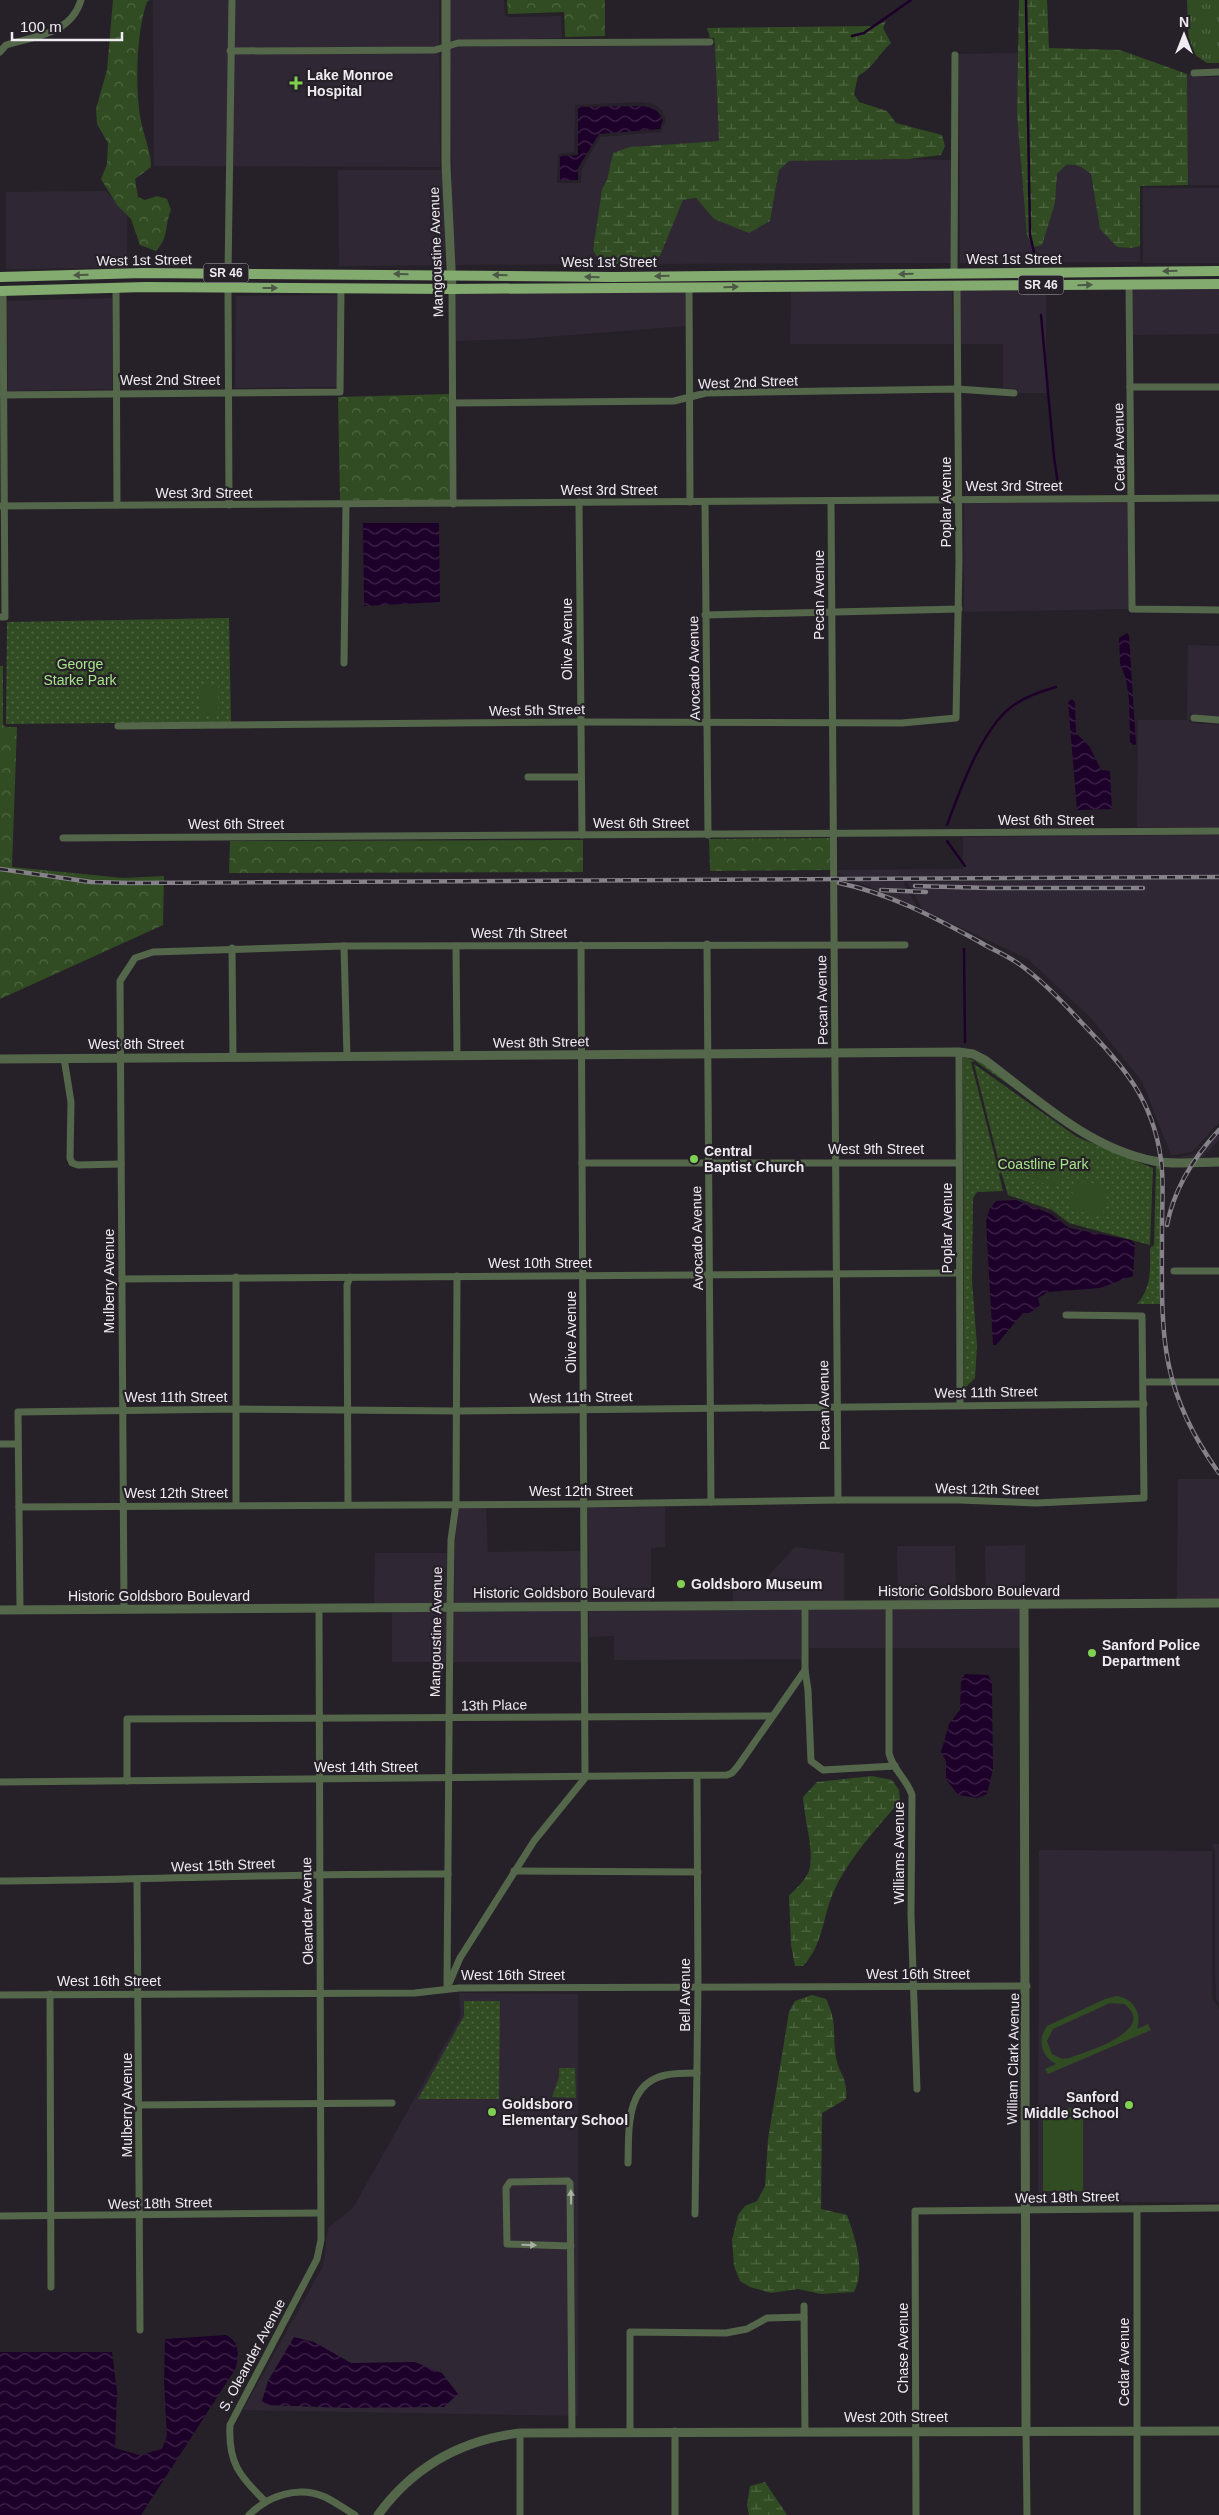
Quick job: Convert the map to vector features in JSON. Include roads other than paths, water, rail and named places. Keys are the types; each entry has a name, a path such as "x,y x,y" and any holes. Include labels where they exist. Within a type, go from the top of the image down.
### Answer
{"main road":[{"name":"West 1st Street","path":"1,275 266,273 613,277 1219,271"},
{"path":"173,288 187,283 214,282 228,273"},
{"path":"228,288 238,280 252,279 266,273"},
{"path":"913,286 925,281 941,280 954,273"},
{"path":"957,286 972,279 988,279 1002,273"},
{"path":"1,291 12,283 29,282 39,276"},
{"path":"689,288 701,281 715,281 723,276"},
{"path":"1202,284 1212,278 1219,278"},
{"name":"West 1st Street","path":"1,291 116,288 452,289 1219,284"}],"street":[{"path":"0,52 6,45 57,30 77,14 82,0"},
{"path":"228,273 232,0"},
{"name":"Mangoustine Avenue","path":"446,0 454,403 453,504"},
{"path":"230,51 435,50 458,43 710,42"},
{"path":"954,273 955,55"},
{"path":"1194,72 1219,72"},
{"name":"Cedar Avenue","path":"1129,284 1132,609 1219,610"},
{"name":"Poplar Avenue","path":"956,718 959,609 957,286"},
{"path":"116,288 117,505"},
{"path":"228,288 229,505"},
{"name":"West 2nd Street","path":"2,395 340,392 341,288"},
{"path":"689,288 690,502"},
{"path":"1,291 2,617"},
{"path":"1130,387 1219,387"},
{"name":"West 2nd Street","path":"454,403 674,400 706,394 957,389 1014,393"},
{"name":"West 3rd Street","path":"2,506 1219,498"},
{"name":"Pecan Avenue","path":"831,501 838,1500"},
{"name":"Olive Avenue","path":"579,502 582,835"},
{"name":"Avocado Avenue","path":"705,502 708,835"},
{"path":"344,663 346,504"},
{"path":"706,615 959,609"},
{"name":"West 5th Street","path":"118,726 580,722 902,723 956,718"},
{"path":"1194,718 1219,720"},
{"path":"528,777 581,777"},
{"name":"West 6th Street","path":"63,838 1219,831"},
{"name":"Avocado Avenue","path":"707,944 711,1502"},
{"name":"West 7th Street","path":"135,958 152,952 232,948 905,944"},
{"name":"Olive Avenue","path":"581,945 586,1607 585,1778"},
{"path":"344,946 347,1057"},
{"path":"456,946 457,1056"},
{"path":"232,948 233,1057"},
{"name":"Mulberry Avenue","path":"124,1609 120,980 135,958"},
{"name":"Poplar Avenue","path":"959,1052 960,1404"},
{"name":"West 8th Street","path":"0,1059 959,1052 973,1054 985,1060 1083,1134 1138,1157 1156,1162 1219,1162"},
{"path":"64,1058 70,1102 70,1158 72,1163 78,1165 121,1164"},
{"name":"West 9th Street","path":"582,1163 959,1163"},
{"path":"1174,1271 1219,1271"},
{"name":"West 10th Street","path":"122,1279 959,1273"},
{"name":"Mangoustine Avenue","path":"446,1988 450,1608 452,1540 456,1504 457,1276"},
{"path":"236,1277 236,1506"},
{"path":"348,1504 347,1285 350,1277"},
{"path":"1066,1315 1142,1316 1144,1404"},
{"path":"1143,1382 1219,1382"},
{"name":"West 11th Street","path":"18,1444 18,1412 236,1409 457,1411 836,1408 960,1404 1144,1404"},
{"name":"West 12th Street","path":"18,1507 585,1504 838,1500 959,1500 1036,1503 1144,1498 1144,1404"},
{"path":"0,1444 18,1444 20,1610"},
{"name":"Historic Goldsboro Boulevard","path":"0,1610 1219,1603"},
{"name":"William Clark Avenue","path":"1024,1604 1027,1986 1025,2210 1027,2515"},
{"path":"805,1605 805,1670 808,1690 810,1753 814,1765 823,1770 895,1766"},
{"name":"Williams Avenue","path":"889,1605 889,1753 895,1766 909,1784 912,1795 911,1914 918,2089"},
{"name":"Oleander Avenue","path":"319,1608 320,2213"},
{"path":"771,1716 805,1670"},
{"name":"13th Place","path":"127,1781 127,1719 771,1716"},
{"name":"West 14th Street","path":"0,1782 697,1776 732,1773 771,1716"},
{"name":"Bell Avenue","path":"696,2214 697,1776"},
{"path":"446,1988 460,1958 534,1841 585,1778"},
{"path":"514,1872 698,1872"},
{"name":"West 15th Street","path":"0,1881 137,1880 319,1873 448,1874"},
{"name":"Mulberry Avenue","path":"137,1880 140,2330"},
{"name":"West 16th Street","path":"0,1995 415,1993 446,1988 1027,1986"},
{"path":"50,1994 51,2287"},
{"path":"628,2163 630,2117 633,2102 639,2092 647,2083 661,2077 697,2073"},
{"path":"139,2105 392,2103"},
{"path":"571,2246 509,2245 506,2241 506,2188 513,2181 570,2181 571,2246 572,2432"},
{"name":"West 18th Street","path":"915,2211 1219,2208"},
{"name":"Cedar Avenue","path":"1137,2209 1137,2515"},
{"name":"Chase Avenue","path":"915,2211 916,2515"},
{"name":"West 18th Street","path":"0,2216 320,2213"},
{"name":"S. Oleander Avenue","path":"265,2501 234,2465 229,2447 230,2424 317,2260 321,2240 320,2213"},
{"path":"804,2306 805,2431"},
{"path":"630,2431 630,2332 726,2333 746,2329 767,2318 804,2317"},
{"name":"West 20th Street","path":"378,2515 404,2484 442,2456 484,2439 520,2433 630,2431 1219,2431"},
{"path":"675,2431 676,2515"},
{"path":"520,2433 520,2515"},
{"path":"250,2515 265,2501 286,2494 303,2492 323,2496 355,2515"}],"water":[{"path":"640,106 651,108 659,113 663,120 660,129 599,134 578,168 578,180 560,180 560,156 578,155 578,107"},
{"path":"363,523 439,523 440,602 364,606"},
{"path":"1127,633 1129,636 1136,744 1134,746 1130,742 1129,700 1126,679 1120,664 1119,638"},
{"path":"1072,699 1075,702 1076,733 1090,747 1101,770 1110,771 1112,809 1077,810 1068,702"},
{"path":"1016,1200 1051,1214 1069,1228 1131,1240 1135,1244 1133,1276 1100,1288 1048,1292 1038,1298 1040,1306 1029,1313 1023,1313 996,1345 993,1345 986,1221 990,1208 996,1201"},
{"path":"965,1674 988,1675 992,1683 993,1769 987,1794 977,1798 958,1795 946,1779 946,1761 941,1752 949,1724 960,1710 961,1681"},
{"path":"226,2335 236,2345 238,2358 236,2368 141,2515 0,2515 0,2352 112,2352 117,2392 115,2448 139,2455 162,2449 167,2436 164,2381 165,2339"},
{"path":"294,2337 314,2342 351,2363 415,2362 442,2373 458,2394 444,2407 345,2408 267,2405 262,2401 268,2381"}],"waterway":[{"path":"852,36 864,33 911,0"},
{"path":"1026,0 1030,235 1037,265"},
{"path":"1041,315 1059,492"},
{"path":"947,825 966,776 994,725 1005,712 1017,703 1056,687"},
{"path":"947,841 965,866"},
{"path":"964,949 965,1042"}],"railway":[{"path":"0,869 91,882 130,883 1219,877"},
{"path":"839,883 893,899 961,932 1019,964 1067,1006 1110,1053 1133,1084 1151,1118 1161,1160 1163,1185 1163,1326 1173,1384 1198,1442 1219,1473"},
{"path":"915,886 1143,888"},
{"path":"881,890 926,892"},
{"path":"1167,1225 1170,1212 1186,1174 1201,1151 1219,1130"}],"place":[{"name":"Lake Monroe Hospital","path":"296,83"},
{"name":"Central Baptist Church","path":"694,1159"},
{"name":"Goldsboro Museum","path":"681,1584"},
{"name":"Sanford Police Department","path":"1092,1653"},
{"name":"Sanford Middle School","path":"1129,2105"},
{"name":"Goldsboro Elementary School","path":"492,2112"}],"park label":[{"name":"George Starke Park","path":"80,672"},
{"name":"Coastline Park","path":"1043,1164"}]}
